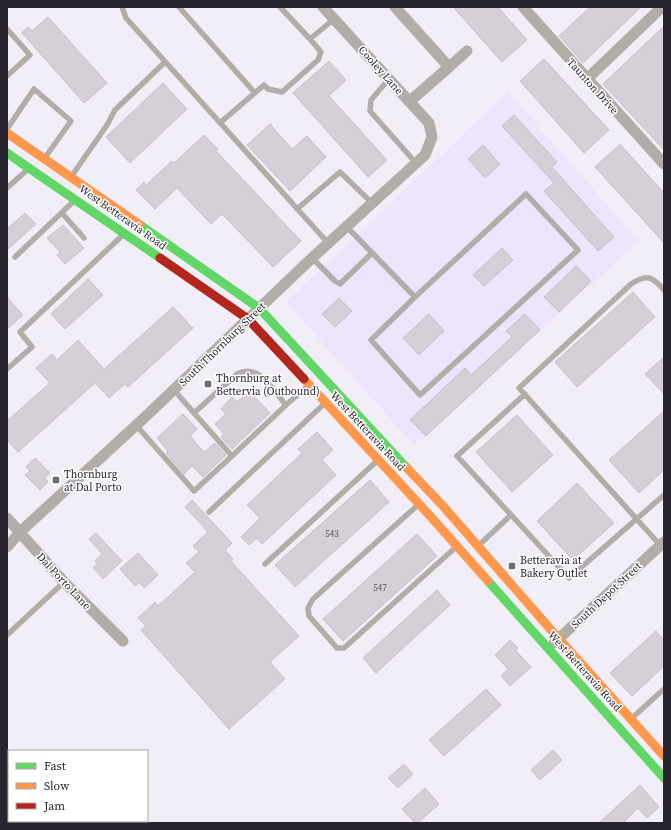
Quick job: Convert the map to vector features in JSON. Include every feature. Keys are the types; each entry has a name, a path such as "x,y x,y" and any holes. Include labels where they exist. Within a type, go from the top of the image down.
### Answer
{"main road":[{"name":"West Betteravia Road","path":"7,133 259,308 443,506 558,639 664,756"},
{"name":"West Betteravia Road","path":"7,153 76,199 248,320 419,504 664,778"}],"street":[{"name":"Cooley Lane","path":"323,7 429,123 432,137"},
{"path":"395,7 449,67"},
{"name":"Taunton Drive","path":"523,7 664,164"},
{"path":"587,79 662,7"},
{"path":"409,102 467,52"},
{"name":"South Thornburg Street","path":"7,547 20,532 174,390 312,258 425,155 432,137"},
{"name":"Dal Porto Lane","path":"7,518 64,582 124,641"},
{"name":"South Depot Street","path":"548,649 662,543"}],"lane":[{"path":"122,7 126,18 328,244"},
{"path":"180,7 255,92"},
{"path":"220,123 264,85 268,89 282,92 318,60 321,52 280,7"},
{"path":"310,39 334,19"},
{"path":"7,29 30,55 7,76"},
{"path":"70,178 108,126 114,110 166,62"},
{"path":"389,79 371,100 370,111 416,163"},
{"path":"7,129 34,89 71,122 44,159"},
{"path":"7,188 30,168"},
{"path":"297,208 340,172 372,203"},
{"path":"526,194 578,250 420,395 371,340 415,297 526,194"},
{"path":"15,257 76,199"},
{"path":"62,213 84,238"},
{"path":"347,226 415,297"},
{"path":"7,369 32,347 20,332 125,233"},
{"path":"312,258 335,281 340,284 372,253"},
{"path":"662,543 637,519 519,388 631,284 648,277 655,279 664,290"},
{"path":"194,413 237,374 246,370 256,372 286,405"},
{"path":"136,425 194,491 309,385"},
{"path":"174,390 232,456"},
{"path":"525,394 457,456 569,578 664,495"},
{"path":"209,512 326,403"},
{"path":"265,564 378,460"},
{"path":"419,504 313,599 308,608 309,616 337,648 344,648 457,546"},
{"path":"478,546 511,515"},
{"path":"7,635 64,582"},
{"path":"631,719 664,689"}],"shaded area":[{"path":"508,92 639,241 414,445 286,302"}],"building":[{"path":"453,7 498,7 527,40 502,62"},
{"path":"590,7 641,7 583,63 559,36"},
{"path":"48,17 107,83 84,103 22,33 28,27 32,31"},
{"path":"664,26 664,150 603,84"},
{"path":"544,59 609,130 584,153 520,81"},
{"path":"329,61 346,80 329,96 387,160 368,177 293,93"},
{"path":"163,83 187,109 130,163 106,137"},
{"path":"514,115 557,162 552,167 614,237 598,251 544,191 554,183 502,126"},
{"path":"270,124 292,149 307,136 326,157 290,191 247,145"},
{"path":"204,135 218,149 216,151 301,241 273,267 222,214 211,224 177,188 155,209 136,190 144,182 146,185 172,161 174,163"},
{"path":"620,144 664,193 664,243 595,167"},
{"path":"483,145 500,164 485,178 468,159"},
{"path":"25,213 36,224 7,250 7,229"},
{"path":"63,225 84,248 65,264 57,255 60,252 47,238"},
{"path":"502,248 513,260 484,286 473,275"},
{"path":"576,266 591,281 559,312 544,297"},
{"path":"88,279 103,295 65,329 51,314"},
{"path":"633,292 655,317 577,387 555,362"},
{"path":"7,297 23,315 7,329"},
{"path":"339,298 352,311 335,327 322,314"},
{"path":"173,307 193,328 128,387 125,384 109,398 95,383 18,452 7,440 7,421 50,383 36,368 52,354 57,360 78,340 104,369"},
{"path":"429,314 444,331 419,355 403,338"},
{"path":"525,314 540,330 426,436 410,420 465,368 471,375 512,337 506,331"},
{"path":"664,357 664,394 645,374"},
{"path":"249,391 270,413 232,449 221,437 224,434 215,424 226,414 221,409 232,397 237,402"},
{"path":"664,411 664,470 639,493 609,460"},
{"path":"183,414 197,429 190,436 204,452 215,443 226,455 203,477 192,466 184,474 166,453 168,451 157,438"},
{"path":"517,415 553,455 512,492 476,452"},
{"path":"317,432 333,450 322,460 336,475 262,544 257,538 249,545 241,537 260,518 247,505 302,453 298,449"},
{"path":"35,458 50,473 45,478 48,482 40,490 25,475 30,471 26,467"},
{"path":"370,480 389,502 295,587 275,565"},
{"path":"577,483 614,523 573,560 537,521"},
{"path":"192,500 232,543 225,550 233,559 231,561 299,636 270,662 285,679 229,729 141,630 146,626 138,618 155,602 158,606 195,572 186,563 199,552 193,546 208,532 185,507"},
{"path":"96,533 122,561 103,579 93,568 97,564 95,561 102,554 89,539"},
{"path":"417,534 437,556 343,641 323,619"},
{"path":"138,553 158,575 144,588 139,583 135,586 120,569"},
{"path":"437,590 450,605 376,673 363,658"},
{"path":"656,631 664,640 664,666 632,696 610,673"},
{"path":"510,640 518,648 516,651 531,667 510,686 501,676 508,669 495,655"},
{"path":"486,689 501,705 444,756 429,740"},
{"path":"553,750 562,760 540,780 531,770"},
{"path":"404,764 413,774 398,788 388,778"},
{"path":"640,785 659,807 647,818 638,808 623,823 599,823"},
{"path":"425,788 439,804 418,823 415,823 402,809"}],"traffic: fast":[{"path":"7,153 160,258"},
{"path":"140,225 259,308 406,467"},
{"path":"488,581 664,778"}],"traffic: slow":[{"path":"7,133 140,225"},
{"path":"304,379 488,581"},
{"path":"406,467 443,506 664,756"}],"traffic: jam":[{"path":"160,258 248,319 304,379"}],"place":[{"name":"Thornburg at Bettervia (Outbound)","path":"208,384"},
{"name":"Thornburg at Dal Porto","path":"56,480"},
{"name":"Betteravia at Bakery Outlet","path":"512,566"}]}
